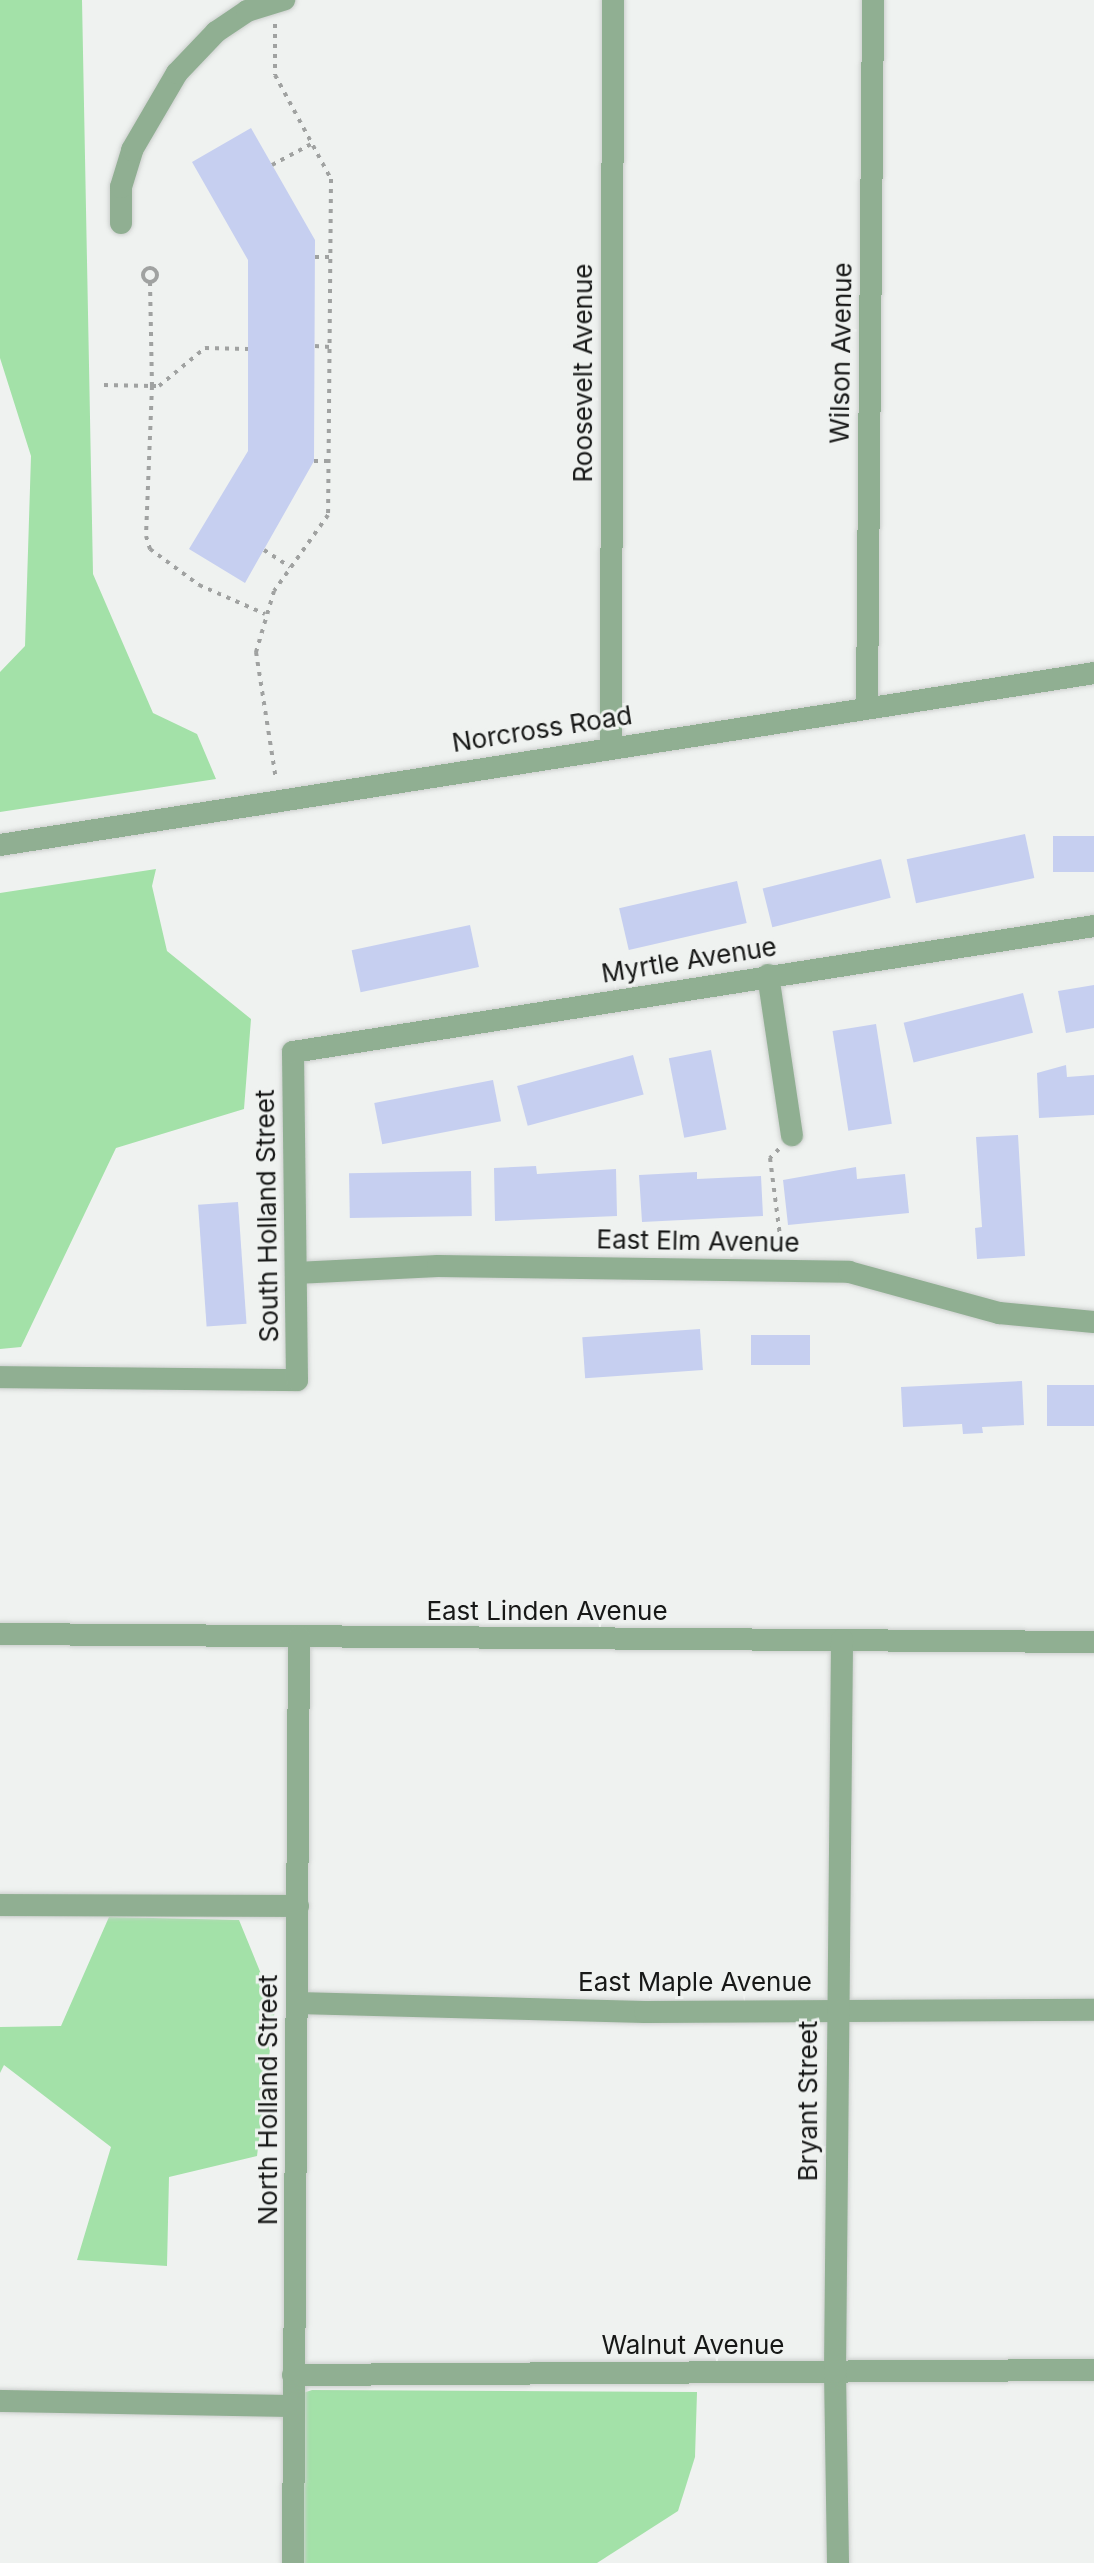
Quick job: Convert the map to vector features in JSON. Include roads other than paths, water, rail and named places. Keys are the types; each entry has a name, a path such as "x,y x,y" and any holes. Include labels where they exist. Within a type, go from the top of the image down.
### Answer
{"street":[{"name":"Roosevelt Avenue","path":"611,746 613,0"},
{"name":"Wilson Avenue","path":"867,707 873,0"},
{"path":"121,223 121,187 132,150 177,73 216,32 247,11 280,1"},
{"name":"Norcross Road","path":"0,845 611,746 1094,673"},
{"name":"Myrtle Avenue","path":"293,1052 1094,926"},
{"path":"768,975 792,1135"},
{"name":"South Holland Street","path":"0,1377 297,1380 293,1052"},
{"name":"East Elm Avenue","path":"296,1273 438,1266 849,1272 999,1313 1094,1322"},
{"name":"East Linden Avenue","path":"0,1634 1094,1642"},
{"name":"North Holland Street","path":"293,2563 299,1637"},
{"name":"Bryant Street","path":"838,2563 835,2372 842,1640"},
{"path":"0,1905 298,1906"},
{"name":"East Maple Avenue","path":"297,2003 837,2011 1094,2010"},
{"name":"Walnut Avenue","path":"293,2375 1094,2370"},
{"path":"0,2401 294,2406"}]}
